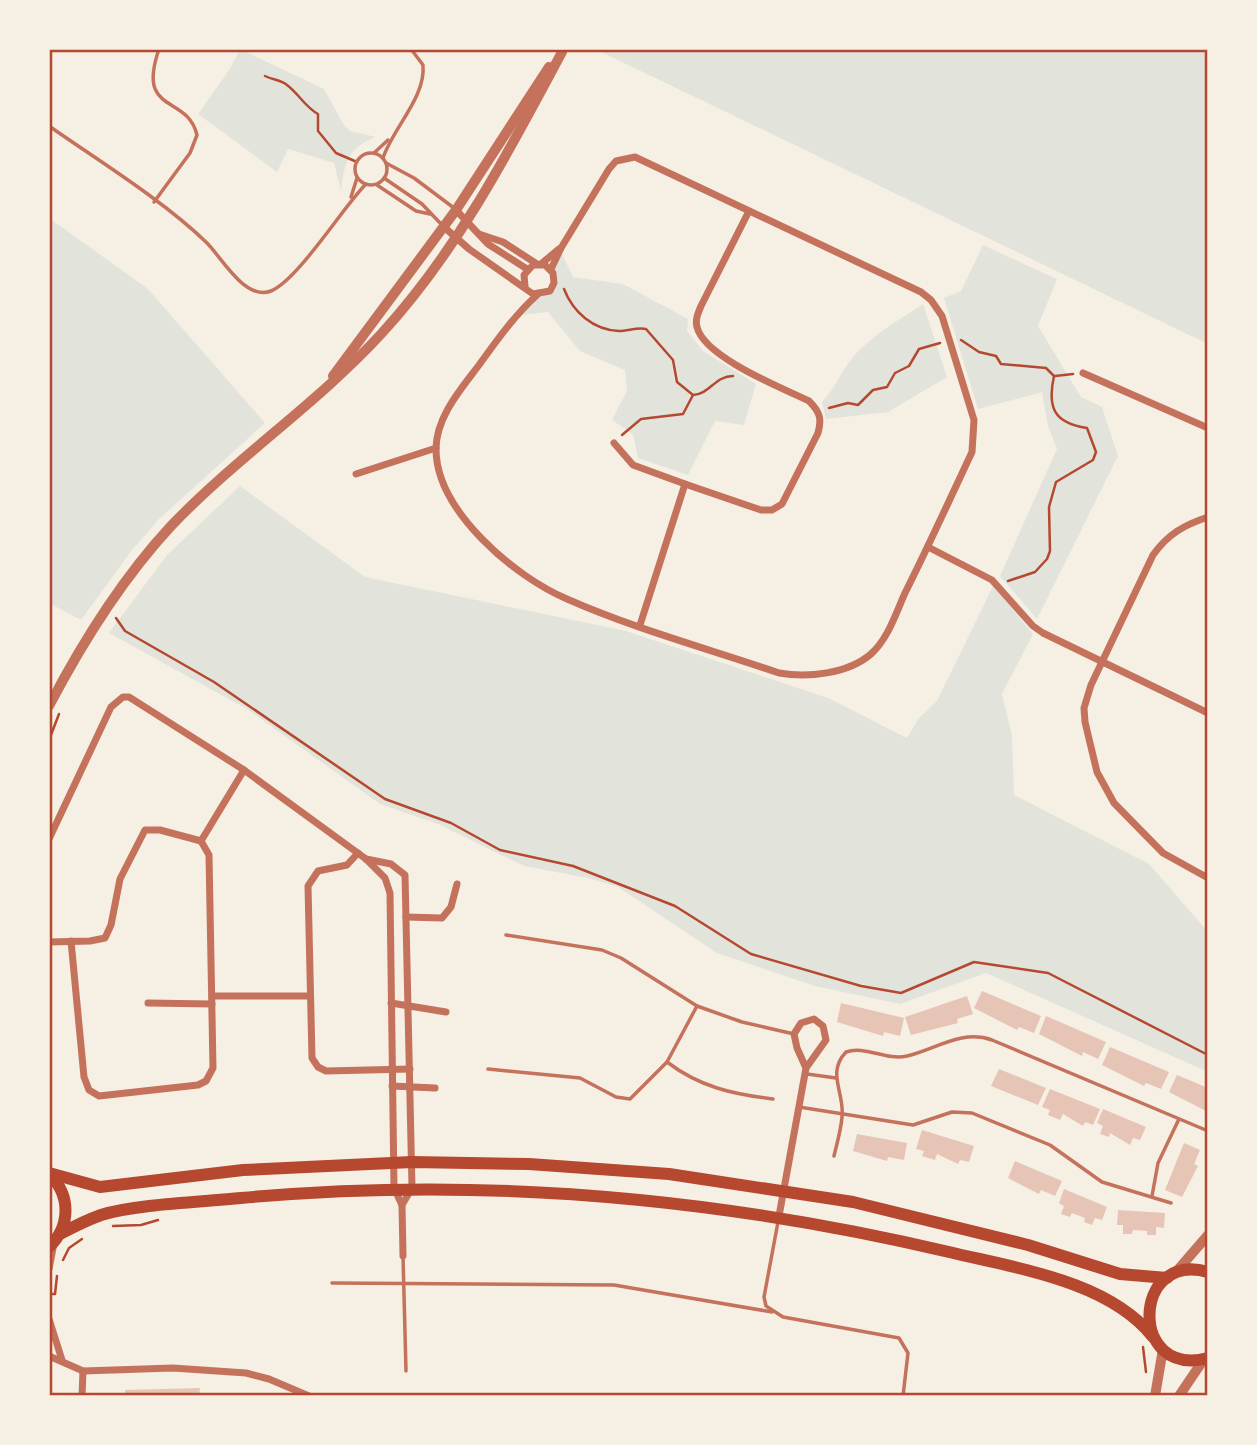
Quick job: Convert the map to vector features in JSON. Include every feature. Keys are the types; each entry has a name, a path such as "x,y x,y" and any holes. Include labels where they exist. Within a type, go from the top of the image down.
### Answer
{"main road":[{"path":"49,1173 100,1187 243,1170 394,1162 595,1168 709,1179 853,1202 961,1227 1120,1274 1170,1276 1190,1270 1208,1272"},
{"path":"49,1173 61,1189 66,1205 54,1241"},
{"path":"54,1241 103,1214 265,1196 412,1188 534,1191 657,1200 779,1216 957,1254 1100,1294 1128,1310 1163,1349 1182,1359 1206,1359"},
{"path":"1153,1337 1148,1320 1149,1305 1156,1289 1170,1276"}],"street":[{"path":"329,382 456,210 539,80 563,51"},
{"path":"49,706 93,626 149,550 193,505 356,360 406,307 456,239 502,164 563,51"},
{"path":"480,234 503,242 551,270 555,278 551,290 537,295 521,310 456,396 446,414 436,448 440,470 458,511 485,542 552,592 779,673 811,675 860,662 881,643 972,452 975,438 974,419 937,307 921,292 635,157 624,159 609,169 561,248 551,270"},
{"path":"456,210 488,244 527,269"},
{"path":"614,443 633,465 685,484 761,510 772,510 782,504 818,433 821,421 818,410 809,401 741,367 703,340 697,329 696,319 750,211"},
{"path":"444,226 456,239 537,295"},
{"path":"521,310 527,269 561,248"},
{"path":"1083,373 1208,428"},
{"path":"356,474 436,448"},
{"path":"640,625 685,484"},
{"path":"1208,517 1181,527 1161,544 1084,708 1089,744 1102,785 1114,803 1152,843 1175,861 1208,878"},
{"path":"928,547 986,575 1033,626 1208,713"},
{"path":"49,839 111,707 122,697 141,703 244,770 366,859 388,883 394,1188 402,1205 403,1256"},
{"path":"201,841 244,770"},
{"path":"49,942 71,941 99,941 108,933 120,879 137,841 145,830 160,830 201,841 209,855 213,1000 213,1068 206,1081 198,1085 99,1096 93,1094 83,1077 71,941"},
{"path":"358,853 347,866 318,871 310,880 311,1052 318,1067 336,1072 410,1069"},
{"path":"366,859 391,864 405,875 412,1188 402,1205"},
{"path":"406,917 442,918 447,914 457,884"},
{"path":"148,1003 310,996"},
{"path":"391,1003 446,1012"},
{"path":"779,1216 806,1071 822,1048 826,1033 814,1019 801,1023 794,1034 806,1071"},
{"path":"392,1086 435,1088"},
{"path":"1170,1276 1208,1235"},
{"path":"49,1269 54,1241"},
{"path":"49,1319 62,1360"},
{"path":"1155,1396 1163,1349"},
{"path":"49,1356 83,1371 221,1369 270,1379 309,1396"},
{"path":"1179,1396 1206,1359"},
{"path":"82,1396 83,1371"}],"lane":[{"path":"154,202 190,153 197,135 189,119 155,91 151,80 159,49"},
{"path":"376,184 384,178 391,137 422,84 423,65 411,49"},
{"path":"49,126 205,241 247,287 262,293 270,291 288,278 316,247 350,199 366,184"},
{"path":"350,199 358,177 357,162 364,154 374,153 391,137"},
{"path":"374,153 414,178 456,210"},
{"path":"358,177 366,184 376,184 416,211 430,214"},
{"path":"384,178 422,204 444,226"},
{"path":"506,935 602,950 621,958 697,1006 742,1022 794,1034"},
{"path":"488,1069 580,1078 623,1100 638,1095 667,1062 697,1006"},
{"path":"834,1156 843,1114 836,1078 841,1057 852,1050 895,1058 968,1035 980,1035 1208,1131"},
{"path":"667,1062 686,1077 715,1089 772,1099"},
{"path":"806,1071 836,1078"},
{"path":"799,1107 914,1125 952,1112 972,1113 1050,1145 1102,1182 1171,1203"},
{"path":"1152,1196 1158,1163 1179,1119"},
{"path":"772,1312 764,1297 779,1216"},
{"path":"403,1256 405,1371"},
{"path":"332,1283 614,1285 772,1312 792,1319 899,1338 908,1353 904,1396"}],"path":[{"path":"265,76 283,82 299,94 309,110 318,114 318,131 336,153 357,162"},
{"path":"551,290 561,286 579,314 603,328 617,331 646,329 673,360 677,382 693,395 701,394 722,377 734,376 741,367"},
{"path":"818,410 848,403 858,405 873,390 887,387 895,373 909,366 919,349 949,341 962,340 979,352 996,356 1001,364 1046,368 1054,376"},
{"path":"1054,376 1083,373"},
{"path":"998,585 1035,572 1044,565 1050,551 1049,507 1056,482 1093,460 1096,452 1087,428 1064,422 1054,413 1051,390 1054,376"},
{"path":"614,443 641,419 683,414 691,404 693,395"},
{"path":"114,615 125,631 214,682 385,799 451,823 500,850 573,866 675,905 751,954 861,986 901,993 974,962 1048,974 1208,1055"},
{"path":"107,1227 141,1225 162,1219"},
{"path":"62,1260 69,1248 87,1235"},
{"path":"49,1294 55,1294 58,1273"},
{"path":"1142,1345 1146,1378"}],"shaded area":[{"path":"240,49 324,89 350,131 376,137 353,151 346,165 341,191 334,163 288,149 277,172 198,114 230,69"},
{"path":"595,49 1208,49 1208,344"},
{"path":"49,218 148,289 265,423 160,518 132,550 81,620 49,603"},
{"path":"983,245 1057,279 1038,326 1081,397 1102,407 1118,456 1037,619 1000,576 1057,449 1048,426 1042,392 978,409 944,298 961,291"},
{"path":"560,250 573,277 623,284 688,319 687,331 703,351 756,384 744,425 715,421 688,475 638,458 633,434 612,420 627,391 625,370 580,351 548,312 519,315 532,299 556,288 552,284 555,259"},
{"path":"923,304 947,377 888,412 826,419 822,402 853,357 877,335"},
{"path":"240,486 365,577 626,631 828,698 907,738 919,718 937,701 993,586 1033,634 1002,694 1012,736 1014,795 1149,864 1208,932 1208,1072 986,973 900,1004 815,986 717,953 618,887 588,878 524,866 438,824 380,804 247,709 109,633 167,555"}],"building":[{"path":"982,991 1041,1016 1034,1033 1019,1027 1017,1030 974,1008"},
{"path":"967,996 973,1014 957,1019 958,1023 911,1035 905,1017"},
{"path":"841,1003 904,1018 900,1036 884,1032 883,1036 837,1022"},
{"path":"1046,1016 1106,1042 1098,1059 1083,1052 1082,1056 1039,1034"},
{"path":"1110,1047 1169,1072 1161,1089 1146,1083 1144,1086 1102,1065"},
{"path":"999,1069 1046,1088 1038,1105 991,1086"},
{"path":"1177,1075 1208,1088 1208,1112 1169,1092"},
{"path":"1050,1089 1100,1109 1093,1125 1085,1122 1083,1126 1063,1114 1060,1120 1048,1115 1050,1110 1042,1107"},
{"path":"1103,1109 1146,1127 1140,1140 1133,1138 1130,1145 1110,1133 1109,1137 1100,1134 1103,1126 1097,1123"},
{"path":"922,1130 974,1146 969,1162 960,1160 958,1164 937,1154 935,1160 922,1156 924,1151 916,1149"},
{"path":"857,1134 907,1143 904,1160 888,1157 887,1161 853,1151"},
{"path":"1184,1143 1200,1150 1194,1164 1198,1166 1182,1197 1165,1190"},
{"path":"1015,1161 1062,1181 1055,1196 1041,1190 1039,1194 1008,1178"},
{"path":"1064,1189 1107,1207 1102,1220 1095,1218 1092,1225 1084,1222 1085,1218 1072,1213 1070,1217 1061,1214 1064,1206 1059,1203"},
{"path":"1118,1210 1165,1213 1164,1228 1156,1227 1156,1235 1133,1230 1132,1234 1123,1234 1123,1225 1117,1225"},
{"path":"200,1388 199,1396 125,1396 125,1390"}]}
